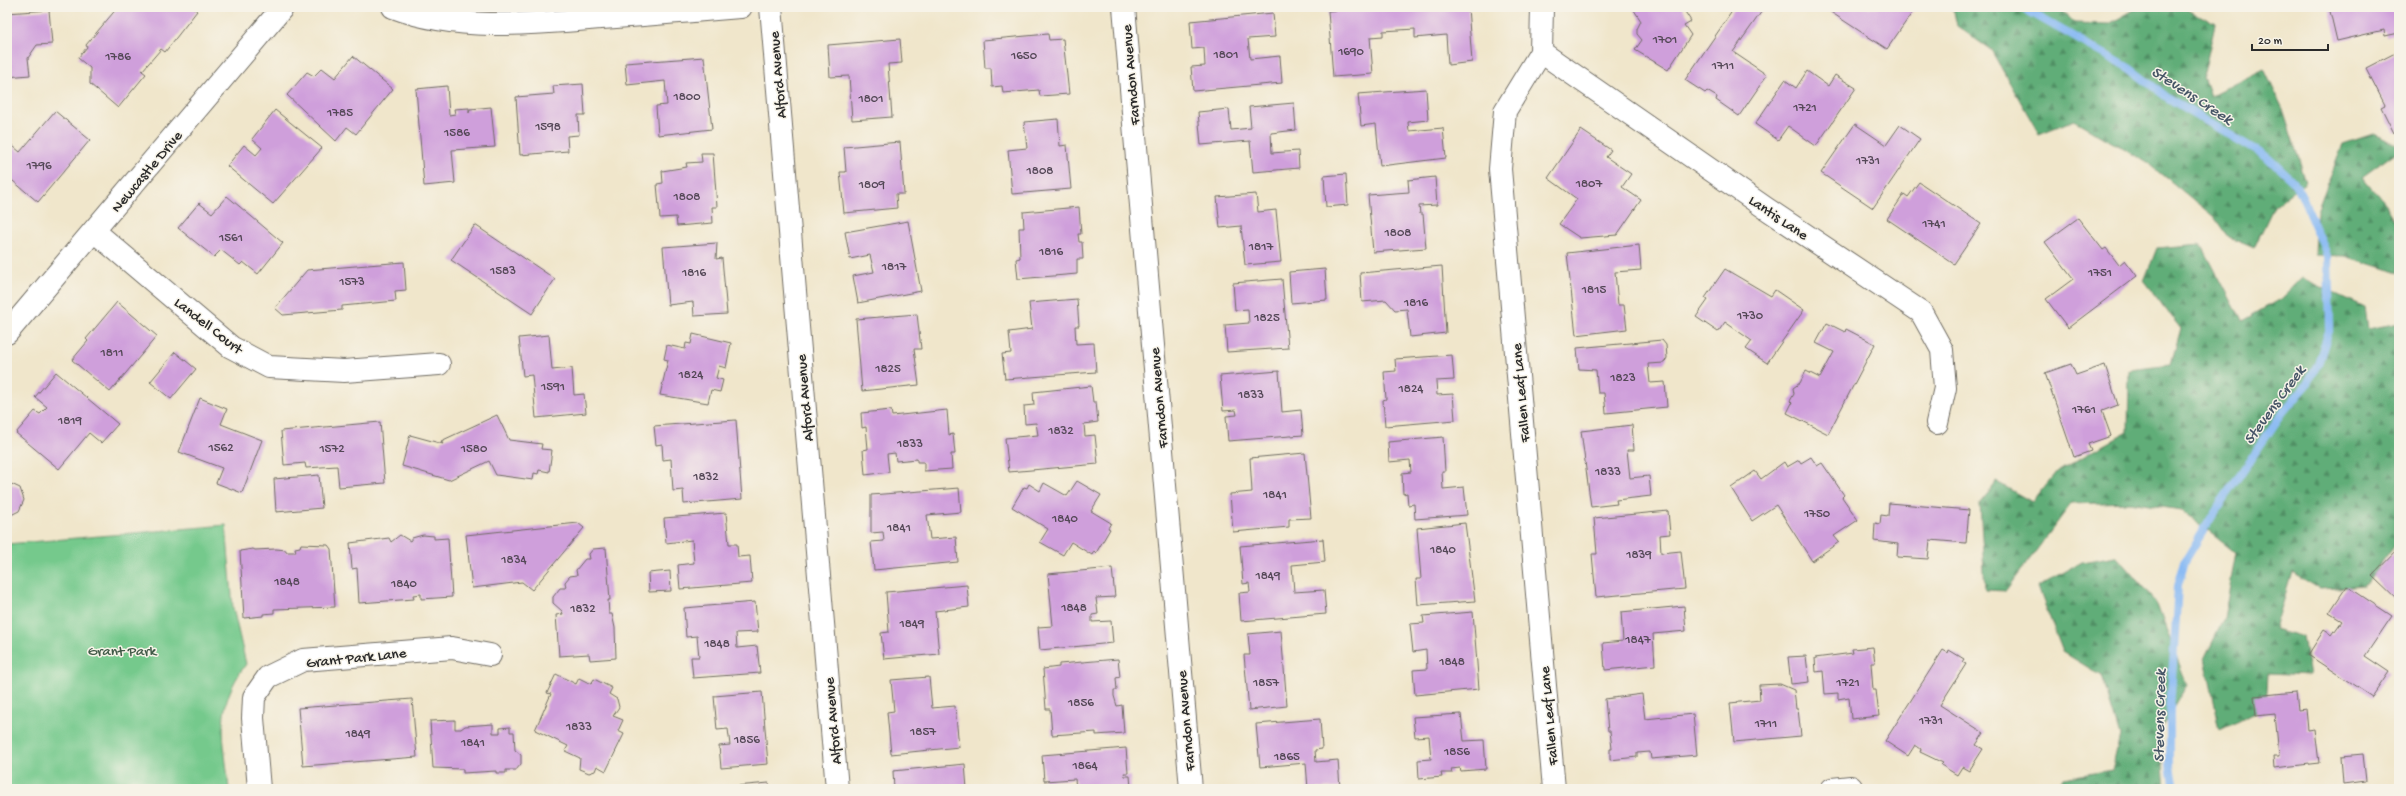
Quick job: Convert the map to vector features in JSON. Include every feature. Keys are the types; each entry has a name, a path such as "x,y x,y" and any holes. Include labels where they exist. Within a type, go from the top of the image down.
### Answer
{"street":[{"name":"Newcastle Drive","path":"7,333 283,7"},
{"path":"393,7 434,19 475,24 535,24 741,7"},
{"name":"Alford Avenue","path":"771,7 837,789"},
{"name":"Farndon Avenue","path":"1124,7 1191,789"},
{"path":"1541,52 1542,7"},
{"name":"Lantis Lane","path":"1541,52 1767,209 1921,312 1942,350 1946,388 1937,423"},
{"name":"Fallen Leaf Lane","path":"1541,52 1505,111 1500,170 1554,789"},
{"name":"Landell Court","path":"94,231 231,347 268,367 344,371 439,364"},
{"name":"Grant Park Lane","path":"259,789 253,711 254,697 268,678 303,660 452,648 490,655"}],"green space":[{"path":"1953,7 2061,7 2059,8 2075,23 2109,24 2139,7 2185,7 2215,24 2203,77 2210,96 2264,69 2282,107 2306,181 2274,206 2254,248 2228,237 2214,217 2151,165 2074,120 2039,134 1991,50 1957,26"},
{"path":"2373,134 2399,145 2399,150 2362,177 2385,205 2399,229 2399,273 2345,256 2315,255 2317,211 2343,144"},
{"path":"2201,244 2242,321 2280,299 2302,278 2365,307 2368,329 2399,323 2399,540 2365,586 2320,589 2292,572 2275,629 2303,637 2310,676 2268,674 2266,707 2220,730 2205,658 2224,618 2236,553 2181,510 2130,502 2071,504 2006,591 1985,590 1980,503 1997,482 2032,502 2057,471 2128,432 2129,370 2171,365 2181,329 2144,281 2157,248"},
{"name":"Grant Park","path":"226,525 233,608 246,664 229,695 223,724 223,738 229,789 7,789 7,544"},
{"path":"2116,556 2156,602 2187,685 2160,730 2165,789 2057,789 2063,778 2112,770 2120,736 2102,676 2063,652 2038,587 2082,562"}],"building":[{"path":"118,7 192,7 197,11 165,52 161,49 142,71 146,74 118,108 90,84 90,68 78,58 87,47 86,45"},
{"path":"1378,7 1468,7 1472,62 1448,65 1446,35 1415,38 1415,29 1383,31 1383,36 1370,37 1373,74 1333,77 1328,11"},
{"path":"1632,7 1682,7 1691,21 1684,25 1691,35 1668,70 1635,50 1642,40 1637,34 1637,29 1641,21"},
{"path":"1735,7 1756,7 1762,11 1733,52 1767,75 1739,116 1716,100 1717,97 1707,91 1705,93 1685,80"},
{"path":"1823,7 1916,7 1887,49"},
{"path":"2329,7 2399,7 2399,33 2385,36 2384,30 2337,41"},
{"path":"49,10 52,44 37,45 28,58 30,75 7,77 7,13"},
{"path":"1273,13 1275,37 1248,39 1250,59 1280,56 1282,83 1193,91 1191,67 1205,66 1204,48 1192,49 1190,21"},
{"path":"1048,34 1049,40 1063,39 1069,94 1040,96 1039,90 1003,93 1002,86 992,87 991,68 985,68 983,40"},
{"path":"900,39 902,63 888,64 892,117 852,120 849,76 830,77 828,45"},
{"path":"2399,51 2399,130 2394,133 2381,107 2385,105 2366,68"},
{"path":"353,56 393,89 356,134 347,127 336,141 287,95 307,72 314,76 322,68 335,78"},
{"path":"704,57 712,129 658,135 656,106 667,105 665,81 627,85 625,63"},
{"path":"1807,71 1828,86 1835,75 1856,88 1816,146 1788,126 1778,140 1755,124 1785,80 1796,88"},
{"path":"583,84 585,115 578,115 579,135 567,136 568,151 520,155 516,97 554,94 553,86"},
{"path":"447,86 449,115 455,114 454,109 469,108 469,113 470,109 491,107 495,147 452,150 455,183 424,186 416,89"},
{"path":"1426,89 1428,120 1408,122 1409,131 1443,128 1446,158 1380,166 1376,124 1361,126 1358,94"},
{"path":"1294,103 1296,130 1271,133 1272,153 1298,151 1299,168 1253,172 1250,141 1201,145 1198,112 1229,109 1231,130 1251,128 1249,107"},
{"path":"275,110 322,148 273,204 227,166 244,145 256,155 262,148 252,139"},
{"path":"55,111 90,140 38,202 7,176 7,141 20,152"},
{"path":"1058,119 1060,146 1067,145 1071,189 1012,194 1008,150 1027,148 1024,122"},
{"path":"1855,124 1886,145 1900,125 1920,139 1873,208 1821,173"},
{"path":"1581,130 1611,150 1606,157 1631,174 1622,187 1641,200 1617,235 1580,238 1559,224 1577,199 1548,178"},
{"path":"900,142 904,194 896,194 897,208 844,213 840,172 846,172 844,147"},
{"path":"701,153 713,153 717,207 712,207 713,223 677,226 676,217 660,218 657,184 663,183 662,171 687,167 686,163 702,162"},
{"path":"1346,174 1348,205 1326,207 1324,176"},
{"path":"1435,177 1437,205 1419,206 1420,214 1423,214 1426,248 1373,252 1368,195 1409,192 1408,180"},
{"path":"1919,182 1981,224 1954,264 1887,219 1904,194 1908,197"},
{"path":"1256,194 1258,212 1276,210 1281,262 1245,265 1241,226 1220,228 1217,197"},
{"path":"227,196 283,243 258,274 243,262 240,265 221,250 214,257 178,228 199,203 212,213"},
{"path":"1079,207 1081,234 1078,234 1079,242 1082,242 1083,259 1077,259 1077,274 1018,279 1016,259 1020,258 1019,228 1024,228 1023,212"},
{"path":"2078,218 2103,250 2106,248 2119,265 2125,260 2137,276 2068,328 2046,299 2073,279 2045,242"},
{"path":"908,221 921,291 858,303 853,276 874,272 870,255 850,259 845,232"},
{"path":"475,225 555,279 532,314 451,260"},
{"path":"717,243 716,259 722,258 727,314 694,316 693,302 668,305 663,247"},
{"path":"1639,245 1641,270 1615,272 1618,305 1624,305 1627,329 1576,335 1567,253"},
{"path":"404,262 406,290 395,291 396,301 342,306 342,310 283,315 275,308 307,270"},
{"path":"1442,266 1446,333 1410,337 1407,309 1395,310 1386,300 1362,302 1360,273"},
{"path":"1325,269 1327,300 1291,303 1289,272"},
{"path":"1725,269 1771,296 1775,290 1804,310 1767,363 1746,349 1752,341 1725,322 1718,332 1696,317 1708,300 1705,298"},
{"path":"1282,279 1288,348 1227,352 1225,325 1249,323 1248,309 1235,310 1233,283"},
{"path":"1077,299 1079,326 1075,326 1076,344 1094,343 1096,372 1005,379 1002,354 1011,353 1009,332 1032,329 1029,303"},
{"path":"117,302 157,336 110,392 72,360 88,341 86,339"},
{"path":"917,314 921,349 914,349 919,385 862,391 856,319"},
{"path":"1827,323 1845,332 1846,329 1875,344 1828,434 1787,413 1792,403 1790,401 1794,394 1793,388 1800,383 1806,371 1820,378 1834,352 1816,343"},
{"path":"693,334 731,343 726,368 719,366 716,378 723,380 720,392 711,390 708,403 660,395 668,360 664,359 667,345 685,349 686,343 691,344"},
{"path":"549,335 552,370 572,368 574,395 584,394 586,413 536,418 532,375 523,376 519,338"},
{"path":"1662,340 1666,345 1667,358 1664,363 1648,364 1650,383 1665,382 1667,407 1606,413 1604,393 1598,393 1596,370 1579,369 1577,348"},
{"path":"175,352 196,369 171,399 150,382"},
{"path":"1452,355 1454,380 1436,381 1437,395 1453,394 1455,420 1385,426 1383,400 1386,399 1384,372 1396,371 1395,359"},
{"path":"2071,364 2076,375 2105,365 2118,405 2102,411 2111,436 2088,444 2091,451 2074,457 2045,373"},
{"path":"1279,371 1282,412 1301,410 1303,435 1228,441 1226,416 1237,415 1236,410 1223,411 1220,376"},
{"path":"56,372 118,424 101,443 89,433 59,469 16,433 35,411 40,414 47,407 35,397"},
{"path":"1091,386 1093,402 1096,402 1098,422 1084,424 1085,436 1095,435 1098,464 1009,472 1005,438 1038,435 1036,423 1025,424 1024,406 1034,405 1033,392"},
{"path":"200,398 227,409 221,424 262,440 242,493 216,483 222,468 179,452"},
{"path":"891,410 892,416 947,410 949,435 953,434 955,454 951,454 952,469 924,471 924,462 917,462 917,459 896,461 895,453 887,454 889,472 865,475 863,450 868,449 866,427 862,428 861,413"},
{"path":"497,415 509,440 542,444 541,449 552,450 549,472 539,470 538,474 534,473 533,480 496,475 489,461 449,480 402,466 410,435 443,444 441,441"},
{"path":"736,420 742,499 684,504 683,490 673,491 671,459 663,460 662,444 656,445 654,426"},
{"path":"380,422 385,483 339,487 337,466 306,468 305,463 284,465 281,431"},
{"path":"1632,425 1634,450 1627,450 1630,478 1649,476 1651,496 1616,500 1617,504 1591,507 1581,431"},
{"path":"1443,437 1445,472 1442,472 1443,489 1464,487 1467,515 1415,519 1414,504 1408,505 1407,493 1403,494 1402,473 1411,472 1410,460 1389,462 1388,442"},
{"path":"1305,453 1311,518 1289,519 1289,527 1233,532 1230,494 1252,492 1250,458"},
{"path":"1811,457 1817,466 1822,463 1844,495 1842,497 1858,520 1834,536 1839,542 1812,561 1776,505 1752,521 1731,488 1755,471 1761,479 1784,462 1787,467 1799,460 1801,463"},
{"path":"319,475 322,508 276,512 274,479"},
{"path":"1077,481 1101,495 1091,511 1111,523 1108,528 1110,529 1096,553 1094,551 1092,555 1071,542 1063,555 1040,542 1048,529 1012,507 1024,487 1027,488 1029,484 1040,491 1044,483 1067,496"},
{"path":"7,482 20,488 24,500 19,511 7,517"},
{"path":"959,488 961,512 927,515 930,539 956,537 958,562 874,570 871,542 884,541 883,532 871,533 871,495"},
{"path":"1889,503 1969,510 1966,543 1930,540 1928,559 1897,557 1898,544 1874,541 1875,523 1880,524 1881,515 1888,516"},
{"path":"1668,511 1670,534 1660,535 1661,553 1681,551 1685,589 1596,597 1592,554 1597,554 1594,518"},
{"path":"726,513 729,544 737,544 738,557 750,556 752,583 680,589 678,565 694,563 692,540 666,543 664,518"},
{"path":"578,523 584,528 532,590 522,582 472,588 466,535"},
{"path":"1465,523 1475,601 1418,605 1416,579 1421,579 1417,528"},
{"path":"400,535 410,541 412,538 423,535 434,536 434,539 448,538 452,597 421,599 421,594 413,595 414,599 359,603 357,568 352,569 350,543 389,538 391,542"},
{"path":"1323,539 1325,562 1292,565 1294,592 1324,590 1326,614 1241,621 1239,593 1250,592 1249,583 1243,584 1240,546"},
{"path":"301,544 328,545 331,549 335,607 274,609 274,613 244,618 240,551 253,549 276,549 286,550 286,552 296,552 295,548 300,547"},
{"path":"606,548 610,600 608,600 609,614 612,614 615,628 616,658 590,660 589,654 559,656 556,615 563,614 562,611 553,603 553,597 560,588 566,588 565,582 570,576 577,575 576,570 585,559 590,559 589,554 593,549"},
{"path":"2399,548 2399,600 2398,601 2372,576"},
{"path":"1112,568 1115,597 1096,598 1098,614 1092,615 1092,622 1111,621 1113,643 1040,650 1038,627 1053,626 1048,574"},
{"path":"670,571 671,591 649,592 648,573"},
{"path":"967,585 969,607 935,611 939,654 884,659 881,633 889,632 886,592"},
{"path":"2347,586 2392,616 2365,656 2389,672 2372,697 2308,655 2324,630 2332,635 2342,621 2329,613"},
{"path":"755,602 758,632 736,633 737,648 757,646 760,673 693,678 691,657 699,657 697,636 686,637 684,608"},
{"path":"1684,606 1686,631 1653,634 1655,665 1605,670 1603,643 1623,641 1621,612"},
{"path":"1473,612 1479,689 1415,695 1413,670 1427,669 1426,650 1413,652 1410,624 1424,623 1423,616"},
{"path":"1281,631 1287,706 1249,710 1244,655 1250,655 1248,634"},
{"path":"1873,647 1875,663 1871,663 1873,690 1876,690 1879,716 1851,719 1849,697 1838,699 1838,693 1825,694 1823,671 1816,672 1815,658 1853,653 1852,649"},
{"path":"1943,650 1948,653 1949,650 1964,659 1962,662 1966,664 1940,705 1984,733 1976,745 1983,749 1969,771 1962,767 1957,775 1941,765 1943,763 1920,752 1921,749 1915,745 1908,756 1885,741"},
{"path":"1806,656 1809,682 1791,684 1788,657"},
{"path":"1118,659 1120,677 1116,678 1117,690 1114,690 1114,696 1117,706 1122,705 1124,733 1096,735 1096,732 1052,735 1050,709 1046,709 1043,669 1059,667 1059,664"},
{"path":"556,674 576,684 579,678 591,684 594,679 612,688 609,694 617,699 619,707 613,716 623,720 618,731 624,734 606,771 597,766 595,771 589,773 579,769 580,758 565,751 568,746 535,730 551,694 547,693"},
{"path":"929,677 932,708 955,706 959,747 891,754 887,712 894,711 891,680"},
{"path":"1780,684 1794,690 1801,736 1734,742 1730,703 1760,700 1759,685"},
{"path":"762,692 768,764 721,768 719,746 730,745 728,729 717,730 714,696"},
{"path":"2296,692 2298,710 2306,709 2308,730 2315,729 2319,763 2274,768 2273,756 2279,756 2275,714 2256,716 2254,696"},
{"path":"1642,694 1645,719 1693,714 1697,755 1651,759 1650,752 1637,753 1637,757 1610,760 1610,749 1612,749 1610,731 1608,731 1605,699"},
{"path":"412,699 417,757 303,766 298,708"},
{"path":"1461,714 1464,741 1484,740 1486,769 1461,771 1460,768 1451,769 1452,773 1441,773 1442,777 1419,779 1418,760 1431,759 1429,736 1415,737 1413,717"},
{"path":"1320,719 1322,749 1315,750 1316,762 1338,760 1340,788 1308,789 1306,763 1260,767 1256,724"},
{"path":"455,720 455,729 461,729 465,726 493,724 493,733 500,733 500,728 510,727 510,732 514,732 515,750 521,755 521,764 516,770 506,770 506,773 496,773 496,771 463,773 463,769 433,768 430,721"},
{"path":"1126,748 1128,773 1124,773 1125,776 1130,776 1131,788 1076,789 1075,779 1044,781 1042,755"},
{"path":"2363,754 2366,781 2343,784 2341,756"},
{"path":"965,764 967,789 894,789 893,771"},
{"path":"769,783 770,789 714,789 714,788"}],"waterway":[{"name":"Stevens Creek","path":"2021,7 2129,68 2168,98 2267,157 2297,185 2328,257 2330,328 2318,364 2307,384 2283,412 2219,505 2185,561 2178,586 2170,711 2170,766 2174,789"}]}
